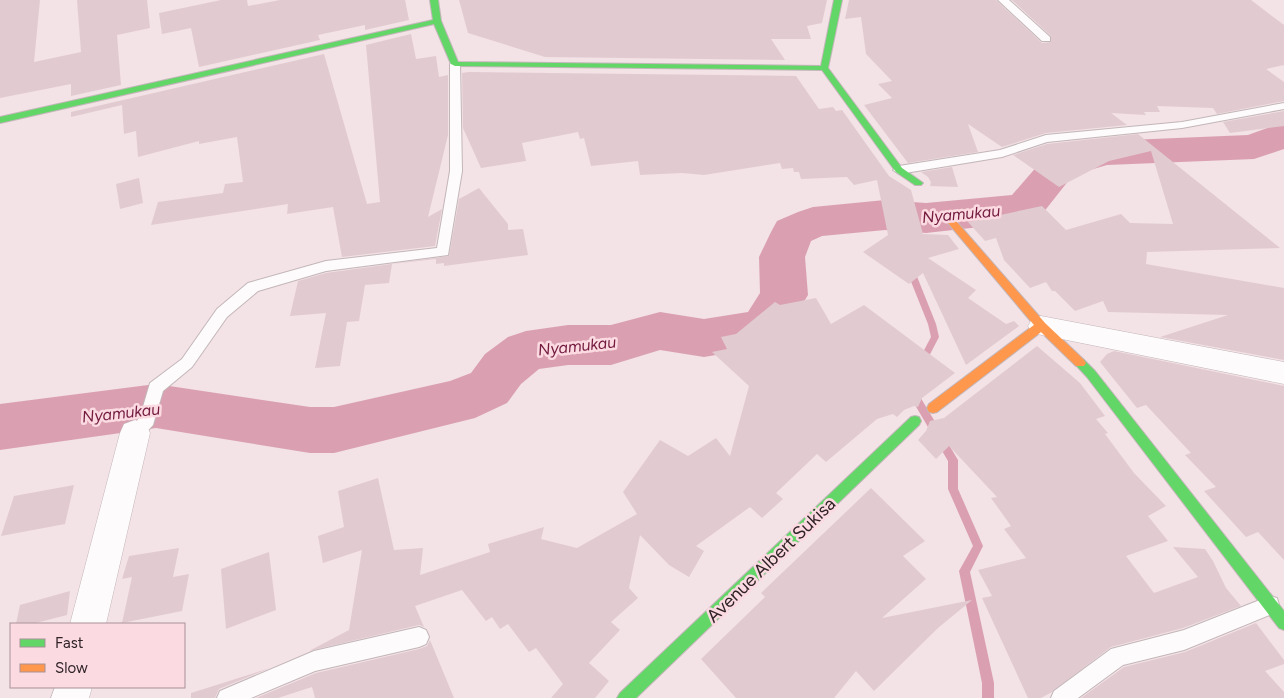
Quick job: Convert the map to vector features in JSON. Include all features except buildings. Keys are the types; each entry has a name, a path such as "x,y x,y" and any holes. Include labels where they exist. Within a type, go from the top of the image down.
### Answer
{"street":[{"path":"434,0 437,21 455,64 824,68"},
{"path":"838,0 824,68 900,170 918,183"},
{"path":"0,120 437,21"},
{"path":"946,215 1041,326 1091,374 1284,623"},
{"path":"1041,326 1284,373"},
{"name":"Avenue Albert Sukisa","path":"625,698 924,414 1041,326"},
{"path":"88,623 141,427"}],"lane":[{"path":"1003,0 1046,39"},
{"path":"141,427 156,388 187,363 222,313 252,287 326,266 444,252 456,171 455,64"},
{"path":"900,170 1002,153 1046,139 1182,125 1284,106"},
{"path":"1061,698 1118,656 1184,640 1270,605"},
{"path":"227,698 314,660 419,637"}],"waterway":[{"name":"Nyamukau","path":"0,427 156,406 310,430 334,430 456,402 489,388 503,369 526,351 568,345 611,345 660,331 704,338 763,328 784,295 782,257 793,232 813,222 885,215 926,218 1024,208 1059,166 1105,153 1254,147 1284,134"},
{"path":"910,269 932,324 935,337 924,358 921,360"},
{"path":"913,393 953,460 953,489 978,546 964,571 988,683 988,698"}],"traffic: fast":[{"path":"434,0 437,21 455,64 824,68"},
{"path":"838,0 824,68 899,170 918,183"},
{"path":"0,120 437,21"},
{"path":"1080,363 1091,374 1284,623"},
{"path":"625,698 915,421"}],"traffic: slow":[{"path":"946,215 1041,326 1080,363"},
{"path":"933,408 1041,326"}]}
